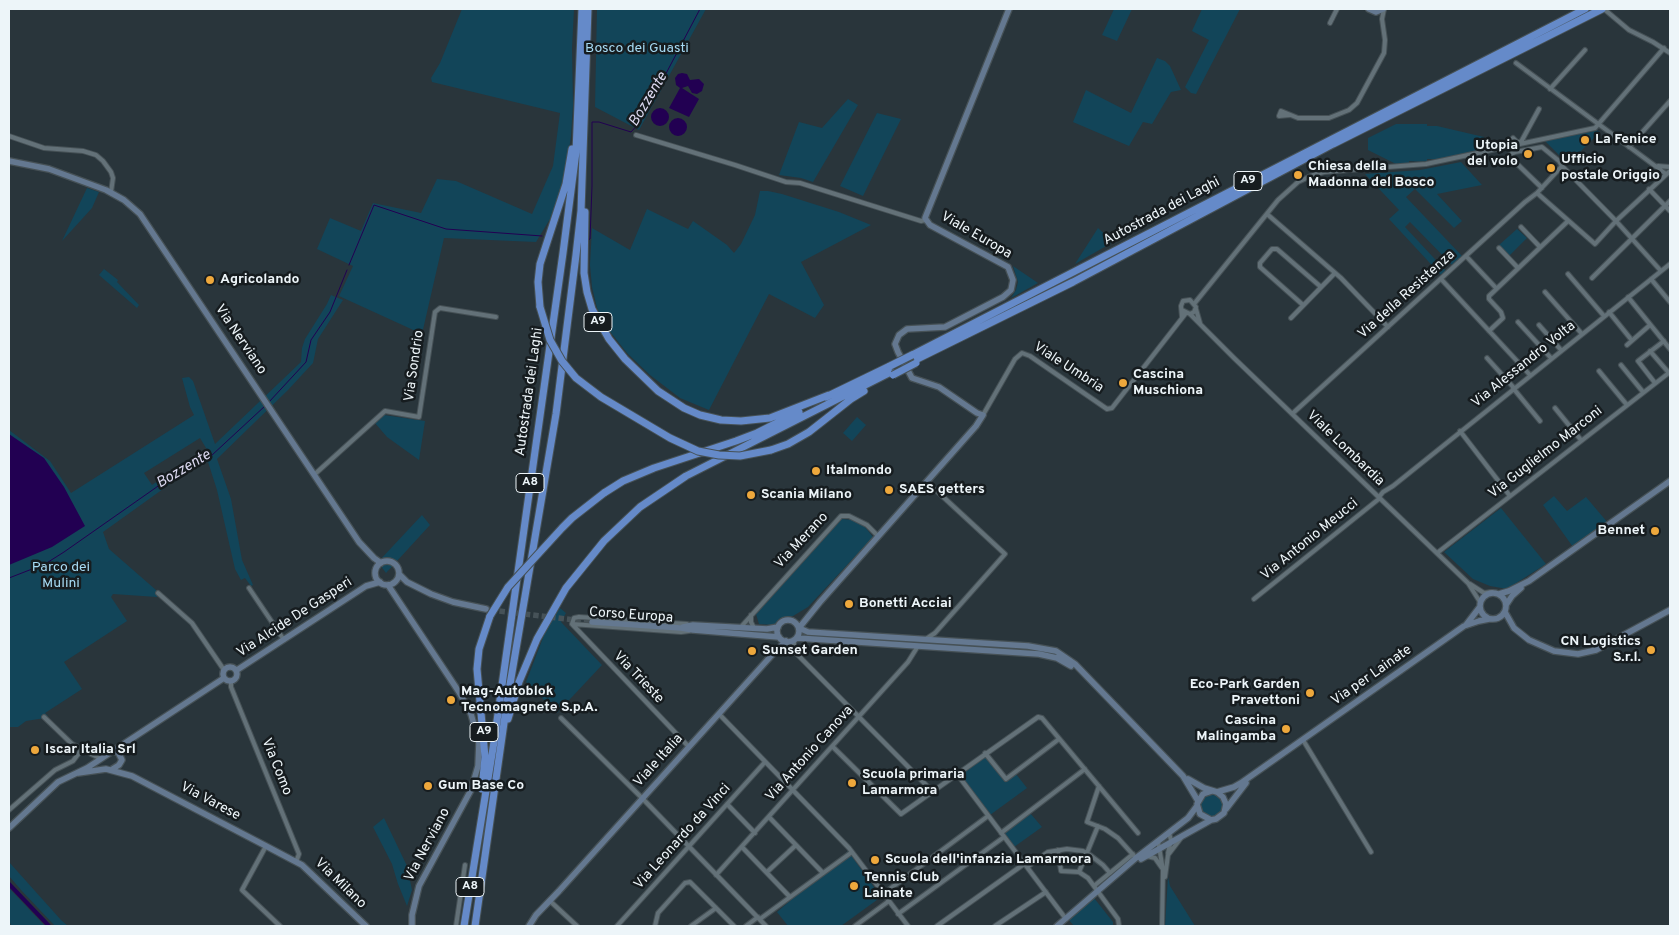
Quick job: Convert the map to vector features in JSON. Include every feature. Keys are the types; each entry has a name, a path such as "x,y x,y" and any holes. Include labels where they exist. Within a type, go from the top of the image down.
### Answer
{"highway":[{"name":"Autostrada dei Laghi","path":"464,926 494,742 564,253 576,152 582,9"},
{"name":"Autostrada dei Laghi","path":"474,926 514,656 556,414 574,273 581,211 588,9"},
{"name":"Autostrada dei Laghi","path":"914,360 1585,9"},
{"name":"Autostrada dei Laghi","path":"829,395 891,371 954,342 1342,140 1603,9"},
{"name":"A9","path":"587,50 589,75 584,274 592,309 609,340 658,391 684,408 711,418 741,421 770,418 829,395"},
{"name":"A9","path":"578,117 566,184 540,264 538,282 540,307 548,334 562,361 576,378 601,398 670,438 698,451 740,456 788,444 809,432 891,371"},
{"name":"A9","path":"501,745 519,682 537,638 566,588 604,541 640,507 686,476 891,371"},
{"name":"A9","path":"476,849 485,757 477,669 479,649 488,613 508,587 572,518 604,493 624,481 654,468 757,433 829,395"}],"street":[{"name":"Viale Europa","path":"983,415 977,413 940,387 912,378 895,344 896,339 907,329 945,327 1003,297 1011,290 1013,280 1005,265 930,225 926,220 925,214 1010,9"},
{"path":"1330,23 1338,9"},
{"path":"1369,9 1376,12 1382,20"},
{"path":"1376,12 1384,9"},
{"path":"1290,115 1298,118 1329,118 1349,110 1357,103 1384,53 1385,40 1382,20 1384,9"},
{"path":"1603,9 1629,30 1670,53"},
{"path":"1206,331 1199,321 1195,306 1190,300 1185,300 1181,303 1186,312 1195,306 1290,187 1318,173 1416,166 1516,143 1595,128 1664,48"},
{"path":"1550,89 1585,50"},
{"path":"1516,63 1656,166 1669,171"},
{"path":"1629,146 1670,101"},
{"path":"1516,143 1521,142 1539,109"},
{"name":"Viale Europa","path":"636,135 786,182 800,183 920,221 926,220"},
{"path":"9,136 49,149 83,151 95,154 111,172 113,178 111,192"},
{"path":"1542,188 1511,158 1510,155 1512,153 1542,146 1559,161 1661,271"},
{"name":"Via Nerviano","path":"9,161 42,167 111,192 132,206 147,222 352,531 379,565"},
{"name":"Via della Resistenza","path":"1292,414 1537,193 1562,166"},
{"path":"1656,166 1669,171"},
{"path":"1537,193 1595,244 1616,221 1669,171"},
{"path":"1650,189 1670,211"},
{"path":"1592,278 1670,201"},
{"path":"1267,214 1335,273 1388,327"},
{"path":"1489,331 1503,318 1501,312 1488,297 1568,221"},
{"path":"1521,227 1540,247"},
{"path":"1499,248 1518,268"},
{"path":"1303,305 1260,267 1260,262 1272,249 1277,249 1321,287"},
{"path":"1466,256 1496,288"},
{"name":"Via Alessandro Volta","path":"1380,498 1382,492 1393,486 1670,264"},
{"path":"1291,318 1335,273"},
{"path":"1568,274 1604,316"},
{"path":"1441,279 1530,375"},
{"path":"1651,279 1670,302"},
{"path":"1545,292 1582,334"},
{"path":"1628,297 1670,349"},
{"name":"Via Sondrio","path":"314,474 385,411 419,417 435,312 440,308 496,317"},
{"name":"Viale Umbria","path":"927,481 976,426 1015,359 1022,353 1030,356 1104,407 1110,409 1115,406 1179,325 1186,312"},
{"name":"Viale Lombardia","path":"1186,312 1468,583 1484,593 1492,592"},
{"path":"1609,312 1630,338"},
{"path":"1518,322 1551,358"},
{"path":"1539,325 1561,350"},
{"path":"1627,345 1650,325"},
{"path":"1655,383 1638,361 1664,341"},
{"path":"1650,351 1669,372"},
{"path":"1487,358 1540,421"},
{"path":"1622,365 1644,392"},
{"path":"1599,371 1627,405"},
{"name":"Via Guglielmo Marconi","path":"1437,553 1669,372"},
{"path":"1555,408 1581,440"},
{"path":"1460,431 1510,496"},
{"path":"794,650 799,628 927,481 1005,554 934,633 924,640"},
{"path":"1491,619 1500,618 1505,612 1506,605 1512,596 1529,581 1670,481"},
{"name":"Via Antonio Meucci","path":"1254,599 1380,498"},
{"name":"Via Merano","path":"740,628 841,516 849,516 867,526 878,536"},
{"path":"394,580 398,569 395,564 390,561 379,565 375,575 380,582 394,580 407,582 431,594 488,613"},
{"name":"Via Alcide De Gasperi","path":"237,670 366,586 375,575"},
{"name":"Via Nerviano","path":"394,580 394,593 459,692 471,714 478,743 478,766 471,790 419,886 412,915 412,926"},
{"path":"1499,594 1529,581"},
{"name":"Via Alcide De Gasperi","path":"366,586 380,582"},
{"name":"Viale Lombardia","path":"1468,583 1480,605"},
{"path":"249,588 284,640"},
{"path":"1506,605 1503,597 1492,592 1484,595 1480,605 1483,615 1514,628 1540,646 1554,651 1578,654 1596,650 1670,610"},
{"path":"158,593 192,623 224,670"},
{"path":"794,622 820,602"},
{"name":"Via per Lainate","path":"1252,776 1464,626 1480,605"},
{"path":"1505,612 1514,628"},
{"path":"752,615 751,622 754,628"},
{"name":"Corso Europa","path":"778,627 767,629 693,628 590,622 572,624 574,618 590,622 681,632 693,628 783,639"},
{"name":"Via per Lainate","path":"1464,626 1491,619"},
{"path":"932,791 788,645 778,627 785,620 794,622 799,628 808,632 1028,646 1056,651 1075,664 1183,776 1193,790 1200,814 1211,820"},
{"path":"590,622 693,628"},
{"name":"Via Trieste","path":"572,624 689,747"},
{"path":"783,639 1033,653 1052,656 1073,668 1118,709"},
{"name":"Viale Italia","path":"529,926 771,656 783,639"},
{"name":"Via Antonio Canova","path":"716,875 911,659 918,646"},
{"name":"Via Alcide De Gasperi","path":"224,678 224,670 230,667 237,670"},
{"name":"Via Alcide De Gasperi","path":"231,681 237,678 237,670"},
{"path":"9,828 50,788 67,777 78,773 224,678 231,681"},
{"name":"Via Como","path":"231,681 231,686 299,854 296,862"},
{"path":"719,714 852,852 908,926"},
{"path":"44,717 64,738 100,759"},
{"path":"834,746 901,814 985,753 1038,717 1042,718 1138,833"},
{"path":"561,718 767,926"},
{"path":"985,753 1006,779 1059,739"},
{"path":"1303,740 1372,852"},
{"path":"78,773 108,770 121,759 128,741"},
{"path":"9,810 55,770 73,761 82,749"},
{"path":"112,751 118,752 127,772 132,776"},
{"path":"100,759 101,765 108,770"},
{"name":"Via Leonardo da Vinci","path":"617,926 766,762"},
{"path":"898,914 1003,835 1085,769"},
{"name":"Via Varese","path":"108,770 132,776 296,862"},
{"path":"957,774 1066,919"},
{"path":"1183,776 1198,786 1214,791 1225,800 1226,809"},
{"path":"1057,926 1110,873 1158,841 1188,818 1203,794 1234,787 1252,776"},
{"path":"1096,889 1128,865 1211,820 1220,817 1252,776"},
{"path":"1098,786 1087,822 1118,838 1134,856"},
{"path":"727,804 755,833"},
{"path":"883,894 988,816"},
{"path":"769,817 823,873"},
{"path":"1078,872 1098,826"},
{"path":"1162,901 1171,838 1169,833"},
{"path":"1168,855 1183,835"},
{"path":"1158,841 1163,870 1162,926"},
{"path":"767,872 796,844"},
{"path":"266,846 242,890 280,926"},
{"path":"742,847 790,897"},
{"path":"1058,850 1061,870 1078,872 1088,878 1118,919 1119,926"},
{"path":"937,926 1026,866 1042,856 1058,850 1074,850 1086,853 1110,873"},
{"path":"746,926 767,914 852,852"},
{"path":"1128,865 1134,856"},
{"path":"1144,856 1155,858 1163,870"},
{"name":"Via Milano","path":"296,862 307,869 366,926"},
{"path":"456,926 465,865"},
{"path":"655,926 658,913 688,882 692,883 734,926"},
{"path":"995,926 1046,892"},
{"path":"551,900 576,926"},
{"path":"855,926 888,901"},
{"path":"691,926 716,908"},
{"path":"767,914 767,926"}],"green space":[{"path":"462,9 574,9 571,136 565,179 550,219 536,242 444,238 422,334 339,296 353,266 317,249 330,218 361,231 373,203 421,213 437,179 456,181 532,214 553,166 560,113 432,82 431,78 440,63"},
{"name":"Bosco dei Guasti","path":"597,9 706,9 639,130 595,107"},
{"path":"1114,9 1132,9 1117,41 1102,35"},
{"path":"1202,9 1240,9 1196,94 1191,93 1185,87 1209,40 1192,31"},
{"path":"1157,58 1165,61 1170,66 1181,90 1171,92 1152,124 1143,122 1129,146 1073,122 1086,90 1131,113"},
{"path":"848,99 858,105 813,182 779,175 799,122 822,128"},
{"path":"877,113 901,119 863,196 840,186"},
{"path":"1396,124 1427,124 1427,126 1437,126 1484,137 1484,149 1438,159 1427,159 1427,162 1409,161 1409,164 1396,164 1368,150 1368,138"},
{"path":"1595,129 1600,132 1568,164 1544,140"},
{"path":"1461,162 1482,185 1437,194 1462,221 1454,228 1415,189 1406,197 1462,256 1452,265 1410,222 1405,227 1446,271 1441,275 1389,219 1399,210 1365,174 1420,170"},
{"path":"87,188 99,192 92,208 62,241"},
{"path":"760,191 782,194 839,212 871,225 801,262 824,305 815,318 769,294 709,410 680,398 650,375 627,353 608,329 597,308 592,287 590,265 592,228 630,250 647,209 688,229 693,221 727,245 734,253 741,244 755,215"},
{"path":"1098,228 1113,242 1075,264"},
{"path":"1517,229 1527,238 1509,256 1499,245"},
{"path":"1013,266 1038,283 1011,298 1018,282"},
{"path":"104,269 118,280 117,282 139,305 137,308 99,275"},
{"name":"Parco dei Mulini","path":"331,295 343,300 318,339 313,363 217,459 231,499 242,560 253,585 251,586 245,578 241,580 235,569 217,490 208,462 198,464 103,532 109,549 156,590 157,597 113,594 111,597 127,621 64,662 82,689 45,713 48,716 45,718 26,721 18,727 9,727 9,430 50,461 71,493 194,415 182,378 189,377 193,381 215,444 301,362 305,339","holes":["200,438 209,453 192,458 152,485 144,473"]},
{"path":"384,415 425,421 419,460 387,437 375,423"},
{"path":"857,417 866,425 852,441 843,433"},
{"path":"1554,496 1567,511 1586,497 1608,523 1573,547 1543,505"},
{"path":"1501,508 1546,564 1507,589 1490,586 1473,579 1444,552"},
{"path":"422,515 430,525 386,573 378,562"},
{"path":"842,519 853,520 865,527 873,537 808,607 793,616 780,618 774,625 759,624 756,614"},
{"path":"560,608 566,613 561,622 602,665 557,713 526,682 546,630"},
{"path":"982,757 986,758 1005,782 1016,774 1027,788 990,815 961,775 961,773"},
{"path":"1212,795 1220,798 1223,806 1220,814 1212,817 1204,814 1201,806 1204,798"},
{"path":"1030,813 1042,827 1014,847 1005,835 1005,832"},
{"path":"384,818 407,866 412,890 407,906 392,864 373,827"},
{"path":"848,851 881,897 841,926 788,926 777,912"},
{"path":"9,862 68,926 55,926 21,890 9,876"},
{"path":"1168,877 1170,886 1195,926 1165,926"},
{"path":"9,888 45,926 11,926 9,919"},
{"path":"1094,898 1113,922 1113,926 1074,926 1069,920"}],"shaded area":[{"path":"678,74 687,74 690,80 699,79 704,84 702,91 697,94 692,93 688,86 682,88 699,99 689,117 669,108 680,88 676,85 675,78"},
{"path":"656,108 664,108 669,113 667,124 656,126 651,121 651,113"},
{"path":"674,118 682,118 687,123 685,134 674,136 669,131 669,123"},
{"path":"9,434 44,458 64,487 85,526 52,547 9,565"}],"waterway":[{"name":"Bozzente","path":"588,240 590,239 592,186 592,122 599,122 631,132 641,121 700,9"},
{"name":"Bozzente","path":"349,265 374,205 446,229 542,236"},
{"name":"Bozzente","path":"269,402 306,362 311,340 330,312 347,270"},
{"name":"Bozzente","path":"9,578 45,564 191,463 211,456 265,406"},
{"path":"9,884 49,926"}],"tunnel":[{"path":"491,610 592,622"}],"place":[{"name":"La Fenice","path":"1585,140"},
{"name":"Utopia del volo","path":"1528,154"},
{"name":"Ufficio postale Origgio","path":"1551,168"},
{"name":"Chiesa della Madonna del Bosco","path":"1298,175"},
{"name":"Agricolando","path":"210,280"},
{"name":"Cascina Muschiona","path":"1123,383"},
{"name":"Italmondo","path":"816,471"},
{"name":"SAES getters","path":"889,490"},
{"name":"Scania Milano","path":"751,495"},
{"name":"Bennet","path":"1655,531"},
{"name":"Bonetti Acciai","path":"849,604"},
{"name":"CN Logistics S.r.l.","path":"1651,650"},
{"name":"Sunset Garden","path":"752,651"},
{"name":"Eco-Park Garden Pravettoni","path":"1310,693"},
{"name":"Mag-Autoblok Tecnomagnete S.p.A.","path":"451,700"},
{"name":"Cascina Malingamba","path":"1286,729"},
{"name":"Iscar Italia Srl","path":"35,750"},
{"name":"Scuola primaria Lamarmora","path":"852,783"},
{"name":"Gum Base Co","path":"428,786"},
{"name":"Scuola dell'infanzia Lamarmora","path":"875,860"},
{"name":"Tennis Club Lainate","path":"854,886"}]}
